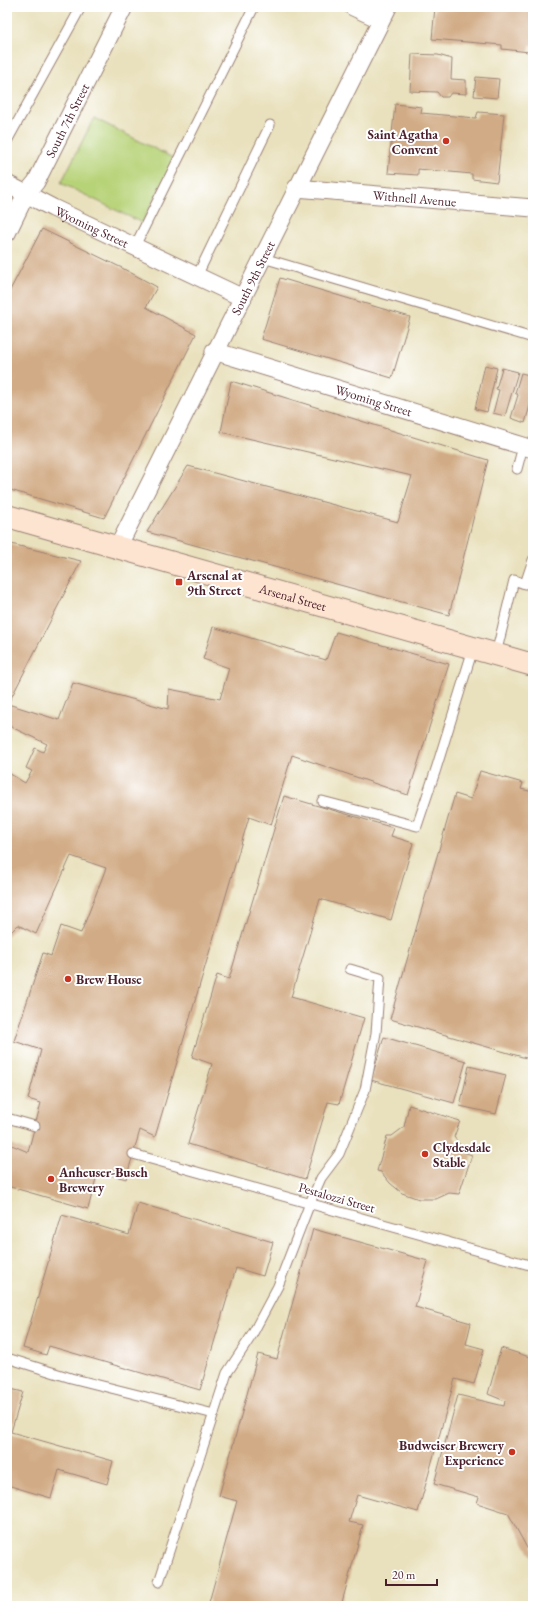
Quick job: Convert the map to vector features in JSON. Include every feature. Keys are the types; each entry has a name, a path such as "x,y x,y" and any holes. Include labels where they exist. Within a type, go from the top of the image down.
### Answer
{"main road":[{"name":"Arsenal Street","path":"7,516 533,665"}],"street":[{"name":"South 7th Street","path":"7,233 26,194 36,182 124,7"},
{"path":"353,7 384,14"},
{"name":"South 9th Street","path":"118,547 214,351 264,258 296,188 384,14"},
{"name":"Wyoming Street","path":"7,184 243,298"},
{"name":"Withnell Avenue","path":"296,188 533,208"},
{"name":"Wyoming Street","path":"214,351 528,448"}],"lane":[{"path":"7,141 81,7"},
{"path":"135,246 254,7"},
{"path":"197,276 270,125"},
{"path":"264,258 533,338"},
{"path":"517,469 528,448"},
{"path":"496,654 514,580 525,584 533,560"},
{"path":"322,801 417,826 441,755 473,648"},
{"path":"159,1582 227,1373 252,1335 278,1286 321,1178 339,1154 365,1090 376,1033 380,978 350,969"},
{"path":"7,1118 35,1126"},
{"name":"Pestalozzi Street","path":"133,1154 533,1266"},
{"path":"7,1358 71,1378 214,1414"}],"green space":[{"path":"94,118 175,159 142,223 61,183"}],"building":[{"path":"435,7 533,7 533,46 530,45 529,52 502,49 502,45 432,39"},
{"path":"412,54 438,55 452,59 451,79 466,80 466,94 451,93 448,97 441,97 437,92 410,91"},
{"path":"476,77 499,79 497,98 474,96"},
{"path":"395,104 422,107 421,113 476,118 478,112 504,114 497,182 472,179 472,174 418,169 418,175 388,173"},
{"path":"42,229 122,268 157,287 146,307 196,334 104,518 7,489 7,296"},
{"path":"280,278 410,317 392,378 261,339"},
{"path":"485,365 497,368 487,412 475,409"},
{"path":"502,368 518,372 505,416 493,413 499,390 496,389"},
{"path":"521,373 533,376 533,395 525,423 511,418 518,395 515,393"},
{"path":"231,381 488,460 449,615 147,532 188,466 398,522 412,476 221,432"},
{"path":"7,543 81,561 8,704 59,720 73,683 168,709 169,689 220,699 229,668 203,659 213,627 326,660 336,632 449,664 408,795 292,755 271,825 249,817 155,1137 140,1130 126,1179 98,1171 88,1209 7,1186 7,1143 28,1152 41,1103 28,1099 41,1050 14,1041 43,953 51,956 61,926 81,933 106,868 71,856 36,934 18,925 7,936 7,772 25,783 32,771 26,768 35,748 43,752 47,744 7,725"},
{"path":"480,771 523,783 521,789 533,792 533,1060 390,1019 455,794 471,799"},
{"path":"284,796 394,828 391,836 413,843 391,920 320,899 291,997 364,1018 339,1104 328,1102 305,1179 188,1144 212,1064 192,1057 217,975 229,979"},
{"path":"384,1037 466,1061 454,1103 371,1080"},
{"path":"469,1066 506,1075 496,1114 460,1106"},
{"name":"Clydesdale Stable","path":"409,1105 460,1121 454,1137 462,1148 463,1152 472,1155 459,1194 449,1193 436,1199 419,1199 402,1193 390,1183 381,1172 377,1171 387,1136 392,1136 404,1127"},
{"path":"138,1203 273,1242 263,1276 236,1268 200,1390 49,1346 46,1355 23,1348 62,1215 129,1235"},
{"path":"313,1229 428,1261 415,1307 471,1323 466,1344 484,1349 474,1384 455,1379 418,1512 357,1495 349,1522 363,1525 341,1606 208,1606 237,1501 219,1496 258,1354 277,1359"},
{"name":"Budweiser Brewery Experience","path":"501,1348 533,1358 533,1559 508,1513 477,1503 479,1497 434,1484 458,1395 504,1406 505,1401 488,1394"},
{"path":"7,1388 23,1392 11,1432 113,1461 107,1484 59,1470 51,1498 7,1485"}],"place":[{"name":"Saint Agatha Convent","path":"446,141"},
{"name":"Arsenal at 9th Street","path":"179,582"},
{"name":"Brew House","path":"68,979"},
{"name":"Clydesdale Stable","path":"425,1154"},
{"name":"Anheuser-Busch Brewery","path":"51,1179"},
{"name":"Budweiser Brewery Experience","path":"512,1452"}]}
